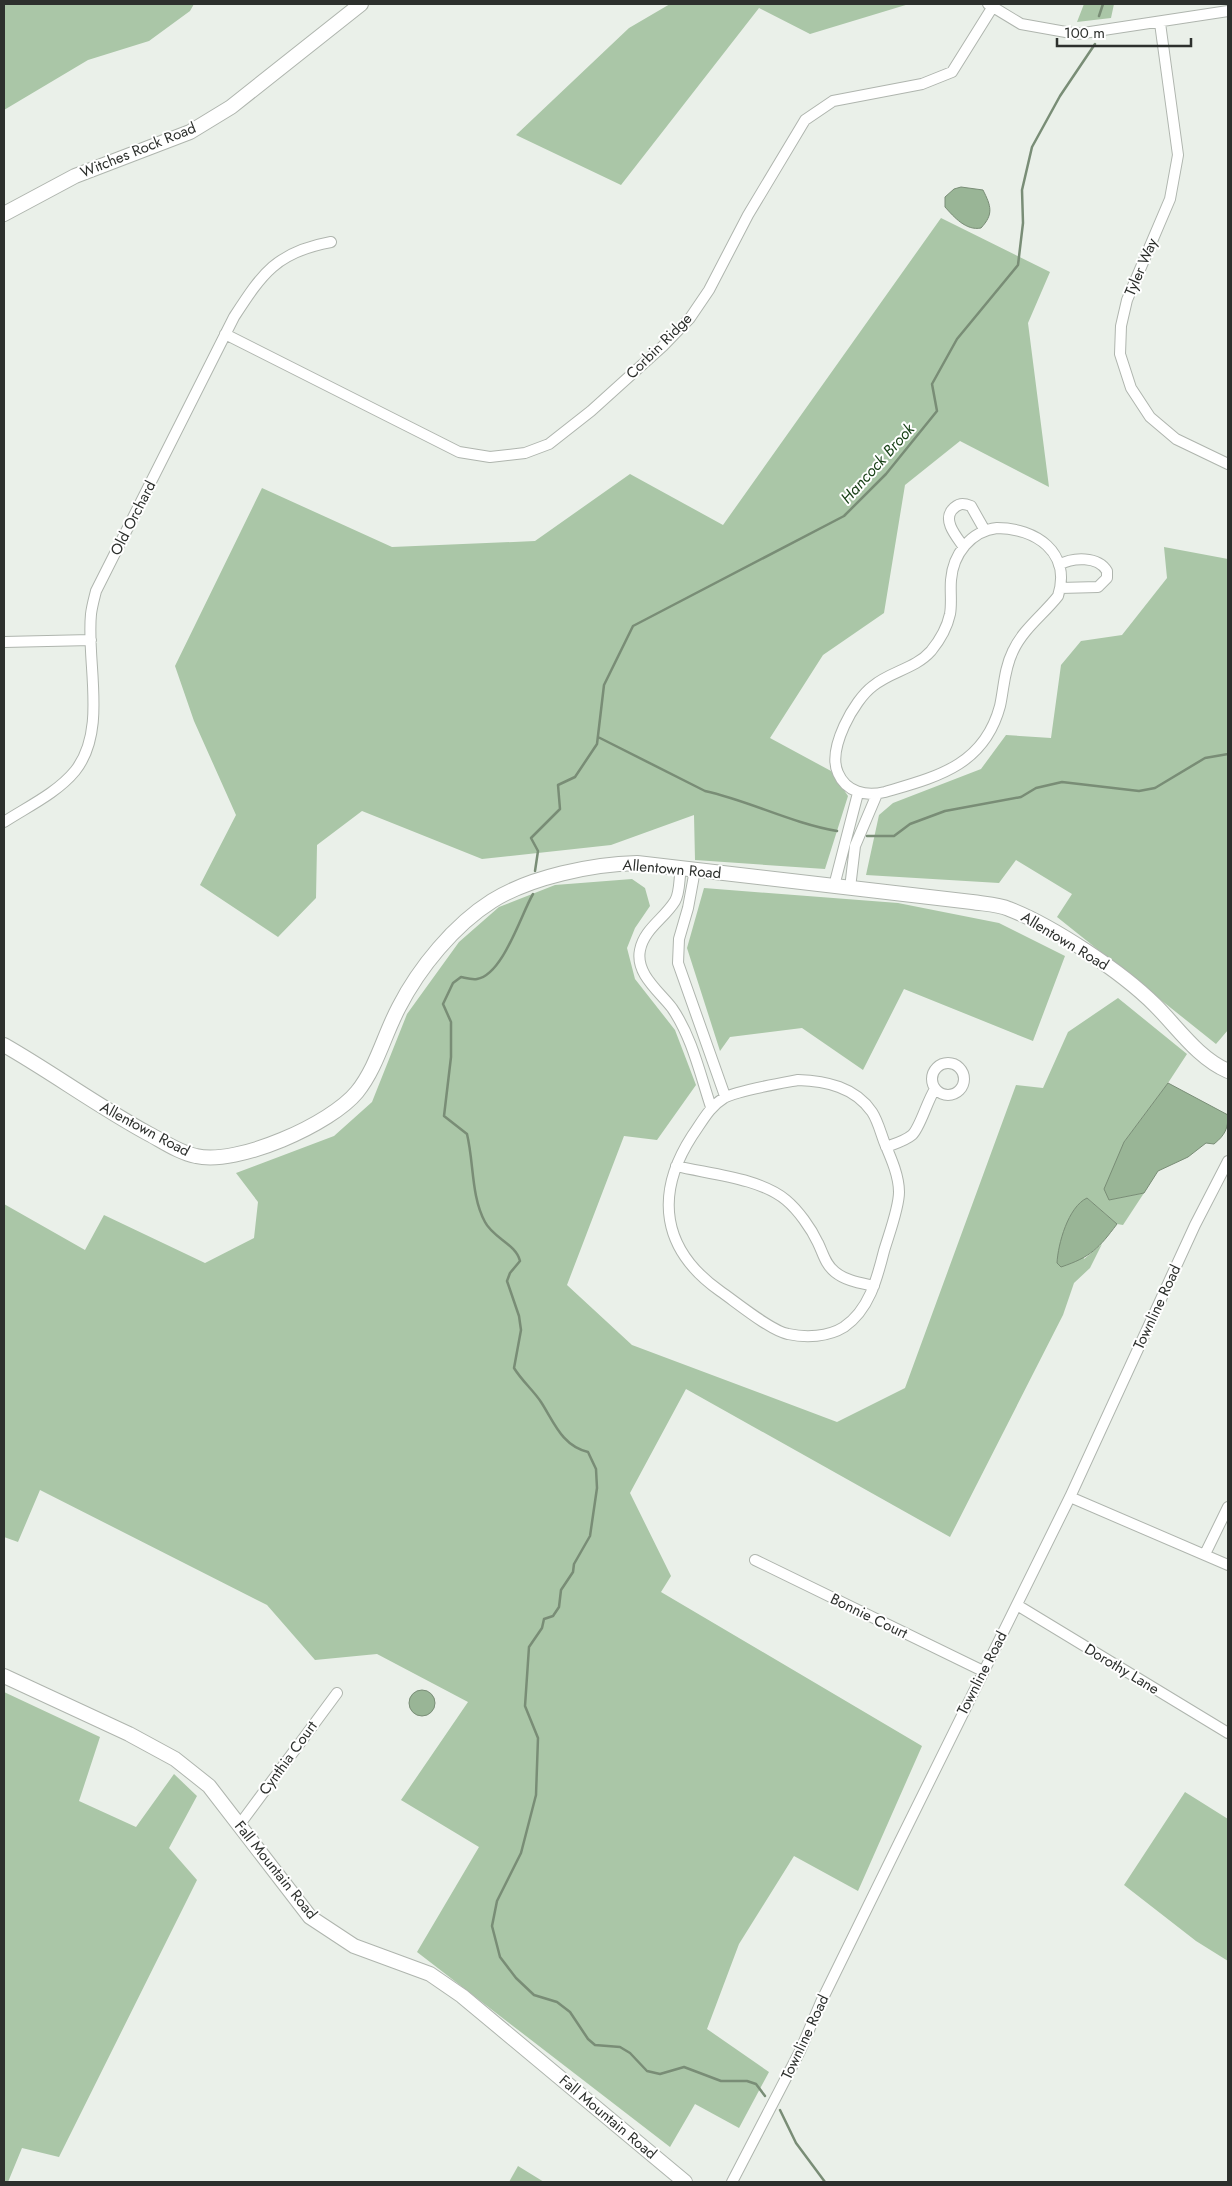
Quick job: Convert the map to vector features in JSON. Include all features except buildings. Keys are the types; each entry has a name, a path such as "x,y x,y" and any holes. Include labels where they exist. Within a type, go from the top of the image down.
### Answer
{"street":[{"name":"Witches Rock Road","path":"4,214 75,176 190,132 231,107 361,4"},
{"path":"990,6 1020,24 1077,34 1160,23 1228,11"},
{"name":"Corbin Ridge","path":"225,334 459,452 490,457 525,453 548,444 591,411 663,346 690,318 709,290 748,215 805,120 833,101 922,84 952,72 990,6"},
{"name":"Tyler Way","path":"1160,23 1178,155 1170,199 1127,300 1121,326 1120,354 1131,388 1150,417 1176,439 1228,464"},
{"name":"Old Orchard","path":"4,822 58,787 76,770 86,750 93,722 91,613 96,591 225,334 256,283 275,264 305,247 330,242"},
{"path":"963,546 953,532 948,520 950,512 955,506 963,503 970,506 984,530"},
{"path":"997,528 1021,530 1040,539 1054,552 1059,565 1060,588 1058,596 1013,650 1004,680 999,708 989,730 974,753 958,765 933,778 877,794 858,792 843,782 835,762 836,749 845,722 873,685 912,666 929,652 940,639 950,612 951,579 954,563 963,546 984,530 997,528"},
{"path":"1059,565 1066,561 1083,560 1098,562 1107,571 1107,578 1098,587 1060,588"},
{"path":"4,642 91,640"},
{"path":"834,886 858,792"},
{"path":"850,888 855,846 877,794"},
{"name":"Allentown Road","path":"4,1045 125,1121 167,1144 196,1157 230,1156 273,1144 322,1122 346,1105 368,1077 399,1006 424,969 464,924 493,900 538,881 590,868 637,863 1008,908 1046,927 1126,979 1155,1005 1190,1043 1217,1066 1228,1071"},
{"path":"688,869 688,908 679,939 678,958 725,1096"},
{"path":"688,869 674,903 642,941 639,954 645,974 652,986 672,1009 685,1030 711,1107"},
{"path":"798,1080 836,1084 852,1093 872,1112 893,1164 899,1192 874,1286 867,1302 844,1327 829,1334 809,1336 786,1334 754,1315 695,1271 677,1246 670,1224 669,1204 676,1166 680,1154 711,1107 725,1096 798,1080"},
{"path":"886,1147 912,1135 917,1129 927,1101 935,1089"},
{"name":"Townline Road","path":"732,2182 800,2051 821,2002 1070,1496 1195,1225 1228,1161"},
{"path":"676,1166 761,1186 785,1199 817,1241 827,1264 834,1272 855,1281 874,1286"},
{"path":"1070,1496 1228,1565"},
{"path":"1205,1554 1228,1507"},
{"name":"Bonnie Court","path":"756,1560 983,1671"},
{"name":"Dorothy Lane","path":"1017,1605 1228,1733"},
{"name":"Fall Mountain Road","path":"4,1676 129,1734 175,1759 208,1786 240,1824 310,1917 354,1946 430,1974 462,1996 685,2182"},
{"name":"Cynthia Court","path":"240,1824 337,1693"}],"shaded area":[{"path":"4,4 194,4 190,11 149,41 88,60 4,110"},
{"path":"670,4 909,4 810,34 759,8 621,185 516,135 629,28"},
{"path":"1084,4 1114,4 1111,18 1077,22"},
{"path":"961,187 983,190 990,210 988,218 981,228 965,225 956,219 945,207 945,197 954,189"},
{"path":"941,218 1050,272 1028,323 1049,487 960,441 905,485 884,613 823,655 770,738 831,771 848,796 825,869 695,860 694,815 611,845 482,859 362,811 317,845 316,898 278,937 200,885 236,815 194,721 175,666 262,488 392,547 535,541 630,474 723,525"},
{"path":"1164,547 1228,559 1228,1030 1216,1044 1057,917 1072,894 1016,860 999,883 866,875 879,815 893,803 981,769 1006,735 1051,738 1061,665 1081,641 1122,635 1167,578"},
{"path":"632,879 645,888 650,906 635,928 627,948 635,979 675,1030 696,1085 657,1140 624,1136 567,1285 632,1345 837,1422 905,1388 1016,1085 1043,1088 1068,1032 1118,998 1187,1054 1124,1142 1109,1200 1144,1193 1123,1225 1117,1224 1087,1198 1084,1259 1102,1244 1090,1268 1074,1283 1063,1315 950,1537 686,1389 630,1493 671,1576 661,1592 922,1746 858,1891 794,1856 739,1944 707,2029 769,2072 739,2128 695,2104 670,2147 417,1952 479,1847 401,1800 468,1702 377,1654 315,1660 267,1605 40,1490 18,1542 4,1537 4,1204 85,1250 104,1215 205,1263 254,1238 258,1202 236,1173 334,1136 372,1102 407,1014 459,942 499,907 555,885"},
{"path":"704,888 898,903 999,923 1065,956 1033,1041 904,989 863,1070 802,1028 730,1037 720,1051 687,948"},
{"path":"1168,1083 1228,1115 1225,1131 1214,1144 1206,1143 1188,1157 1158,1171 1144,1193 1109,1200 1104,1189 1124,1142"},
{"path":"1087,1198 1117,1224 1094,1251 1061,1267 1057,1263 1065,1227 1074,1209"},
{"path":"422,1690 431,1694 435,1703 431,1712 422,1716 413,1712 409,1703 413,1694"},
{"path":"4,1692 100,1737 79,1801 136,1827 174,1774 197,1796 169,1848 197,1880 59,2157 22,2148 8,2182 4,2182"},
{"path":"1185,1792 1228,1819 1228,1961 1196,1941 1124,1885"},
{"path":"518,2166 544,2182 509,2182"}],"waterway":[{"name":"Hancock Brook","path":"1099,16 1103,4"},
{"name":"Hancock Brook","path":"535,871 538,851 531,838 560,809 558,785 575,777 597,744 604,685 633,626 844,516 886,474 937,411 932,384 957,339 1018,265 1023,223 1022,190 1032,147 1060,96 1095,44"},
{"path":"598,737 705,791 738,800 803,823 837,831"},
{"path":"867,836 894,836 910,824 945,811 1021,797 1036,788 1062,782 1139,791 1155,788 1205,758 1228,754"},
{"name":"Hancock Brook","path":"533,894 503,956 495,967 486,975 477,979 461,977 453,983 443,1004 451,1022 451,1057 444,1116 467,1134 477,1201 485,1222 493,1232 514,1250 520,1261 510,1273 507,1281 519,1316 521,1330 514,1368 538,1398 565,1439 579,1449 588,1452 596,1469 597,1488 590,1536 574,1564 573,1572 561,1590 559,1607 553,1616 544,1619 542,1628 529,1647 525,1706 538,1738 536,1795 521,1853 497,1901 492,1926 500,1957 516,1978 534,1995 557,2002 570,2012 588,2039 595,2045 620,2047 630,2053 647,2071 660,2074 684,2067 721,2081 747,2081 756,2084 765,2096"},
{"name":"Hancock Brook","path":"780,2110 796,2143 825,2182"}]}
